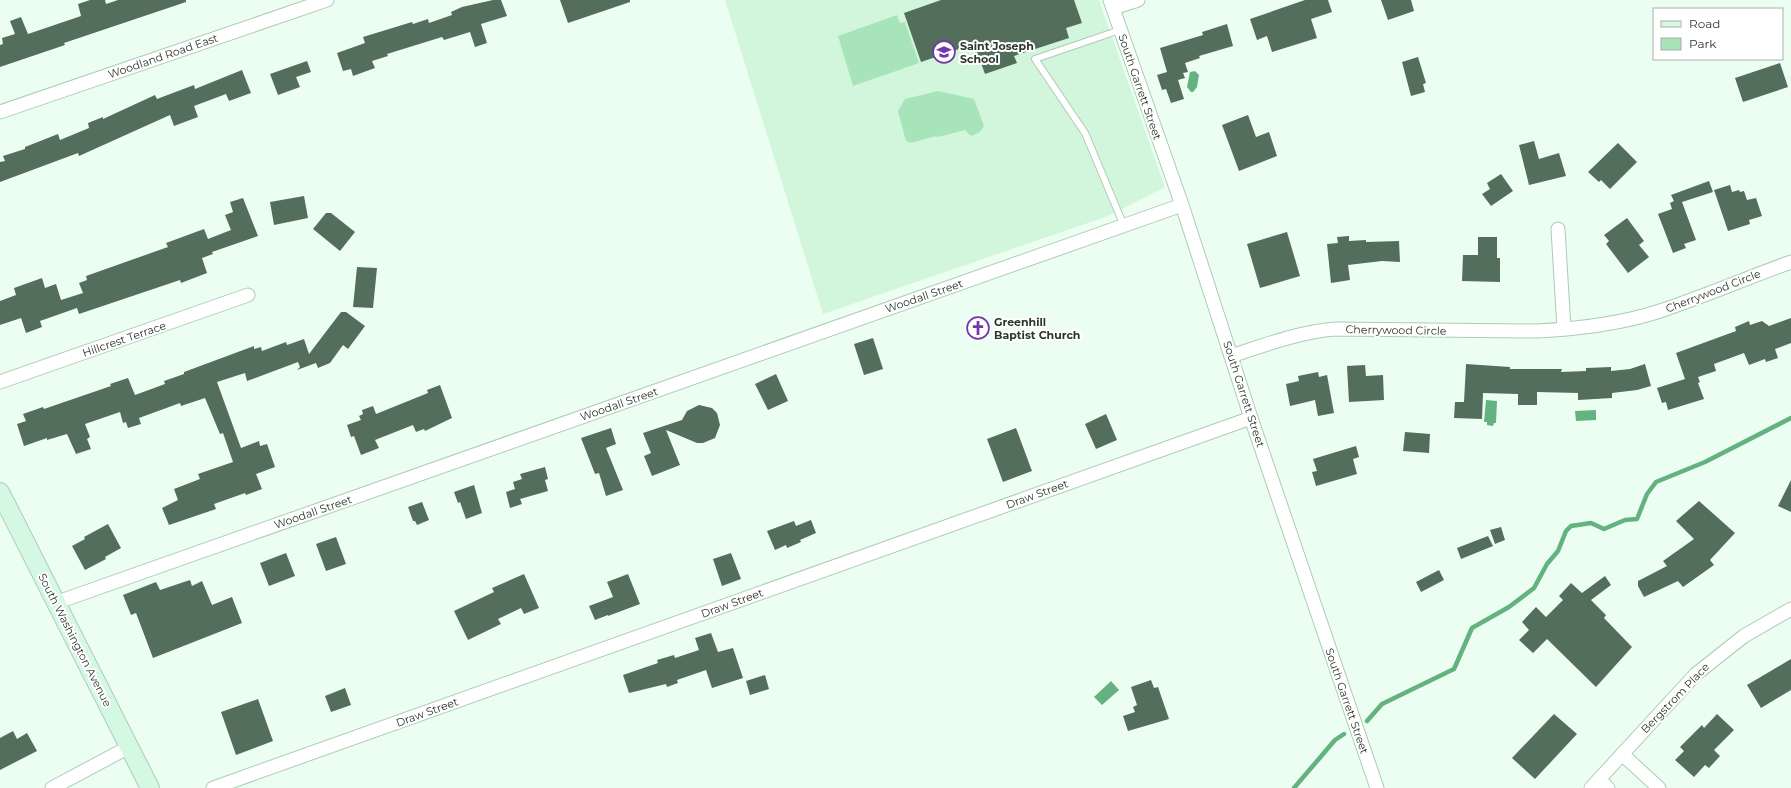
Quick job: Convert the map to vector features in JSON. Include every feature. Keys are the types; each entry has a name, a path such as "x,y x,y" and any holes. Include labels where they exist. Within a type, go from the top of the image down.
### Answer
{"street":[{"name":"Woodland Road East","path":"0,112 327,0"},
{"path":"1111,4 1138,0"},
{"name":"South Garrett Street","path":"1111,4 1182,205 1251,418 1377,788"},
{"name":"Woodall Street","path":"56,603 1182,205"},
{"path":"1558,229 1564,330"},
{"name":"Cherrywood Circle","path":"1231,356 1298,335 1314,331 1335,329 1520,332 1564,330 1625,320 1657,312 1791,262"},
{"name":"Hillcrest Terrace","path":"0,382 248,295"},
{"name":"Draw Street","path":"213,788 1251,418"},
{"name":"South Washington Avenue","path":"0,492 150,788"},
{"name":"Bergstrom Place","path":"1599,785 1622,754 1696,674 1744,636 1791,609"},
{"path":"52,788 129,747"},
{"path":"1622,754 1659,788"}],"lane":[{"path":"1120,30 1035,59 1085,133 1124,226"}],"shaded area":[{"path":"725,0 1099,0 1165,187 1108,216 823,314"},
{"path":"1195,71 1199,75 1197,87 1193,92 1191,92 1187,87 1190,72"},
{"path":"1486,400 1497,401 1496,423 1494,423 1493,426 1487,425 1487,422 1484,422"},
{"path":"1596,410 1596,420 1576,421 1575,411"},
{"path":"1111,681 1119,690 1102,705 1094,697"}],"green space":[{"path":"897,15 900,23 905,22 919,63 853,86 838,36"},
{"path":"938,91 974,99 984,126 980,132 971,136 965,130 911,143 906,141 898,111 905,99"}],"building":[{"path":"90,0 105,0 106,4 118,0 186,0 186,2 64,43 65,45 0,67 0,45 3,44 2,38 15,34 10,21 21,17 28,34 81,16 78,4"},
{"path":"493,0 501,0 507,16 481,24 487,43 475,47 470,32 444,40 442,37 387,54 388,56 372,61 375,68 353,76 351,69 343,71 337,53 365,43 363,37 412,22 413,24 428,19 429,23 452,15 451,12 462,7"},
{"path":"560,0 630,0 630,2 568,23"},
{"path":"941,0 1074,0 1082,23 1066,28 1069,38 1014,56 1017,63 985,74 974,44 921,62 904,13"},
{"path":"1305,0 1328,0 1332,12 1311,19 1317,38 1272,52 1267,36 1257,40 1250,19"},
{"path":"1381,0 1411,0 1414,11 1388,20"},
{"path":"1227,24 1233,46 1199,56 1200,58 1185,63 1188,72 1183,73 1185,78 1178,80 1184,99 1171,103 1166,89 1162,90 1157,75 1167,72 1160,48 1203,35 1202,32"},
{"path":"1418,57 1426,83 1423,84 1425,92 1411,96 1402,62"},
{"path":"307,61 311,72 296,77 300,87 278,95 270,74"},
{"path":"1780,63 1788,87 1743,102 1735,78"},
{"path":"242,70 251,93 229,101 226,94 194,106 198,117 174,126 170,115 79,156 78,153 0,182 0,162 5,161 3,156 25,149 25,147 58,134 60,140 89,128 88,123 103,117 103,119 155,95 157,99 194,85 195,89"},
{"path":"1248,115 1256,137 1269,132 1277,156 1239,171 1222,125"},
{"path":"1534,141 1539,159 1559,153 1566,176 1529,185 1519,145"},
{"path":"1618,143 1637,162 1610,189 1601,180 1599,182 1588,172"},
{"path":"1501,174 1513,191 1491,206 1482,194 1490,189 1487,183"},
{"path":"1709,181 1713,192 1682,202 1696,240 1684,244 1686,248 1673,253 1658,214 1672,209 1670,203 1674,201 1671,195"},
{"path":"1730,185 1732,192 1739,190 1740,192 1744,191 1747,200 1756,198 1762,216 1749,220 1750,224 1728,231 1714,190"},
{"path":"304,196 308,218 274,225 270,202"},
{"path":"243,198 258,236 212,252 213,254 202,258 207,273 181,283 180,280 79,314 77,308 40,321 42,327 26,333 21,318 0,325 0,301 16,295 14,288 42,278 45,288 56,284 61,300 83,293 79,283 87,280 86,276 168,247 166,243 204,229 208,239 231,230 225,215 233,212 230,202"},
{"path":"326,213 331,213 355,232 340,251 313,229"},
{"path":"1627,218 1644,241 1639,245 1649,257 1628,273 1606,244 1609,241 1604,235"},
{"path":"1287,232 1300,276 1260,288 1247,244"},
{"path":"1349,236 1349,241 1399,241 1400,262 1382,261 1348,265 1350,280 1331,283 1327,244 1338,243 1337,237"},
{"path":"1478,237 1497,237 1497,258 1500,258 1500,282 1462,281 1463,255 1478,255"},
{"path":"357,267 377,268 373,308 353,307"},
{"path":"341,312 346,312 365,326 348,349 343,345 330,363 318,368 316,363 297,370 300,367 298,362 247,381 245,373 217,382 241,448 259,441 260,446 267,444 275,467 256,474 262,489 246,495 245,493 214,504 216,509 169,525 162,508 178,500 174,489 200,479 198,474 233,462 223,433 220,434 205,398 181,406 180,403 139,418 141,424 128,428 126,422 123,423 120,412 85,424 90,437 87,439 91,449 76,454 67,434 47,440 47,438 24,446 17,424 26,421 23,414 43,407 44,409 111,386 110,384 128,378 135,395 165,384 164,381 184,374 184,372 254,346 254,349 261,347 262,351 286,342 287,345 304,339 309,354"},
{"path":"1791,318 1791,343 1775,349 1778,358 1766,362 1765,359 1749,365 1744,353 1714,364 1716,371 1698,377 1700,382 1698,383 1704,399 1668,410 1666,402 1662,403 1657,388 1685,379 1676,353 1736,331 1735,327 1749,321 1750,325 1762,321 1769,326"},
{"path":"873,338 883,369 864,375 854,344"},
{"path":"1466,364 1510,367 1510,369 1562,369 1561,372 1586,371 1586,368 1611,367 1611,371 1630,369 1645,364 1651,386 1637,390 1612,393 1612,398 1578,400 1578,393 1537,392 1537,405 1518,405 1518,394 1483,393 1482,419 1454,418 1455,402 1464,402"},
{"path":"1365,365 1366,376 1383,375 1384,400 1349,402 1347,366"},
{"path":"1318,372 1319,377 1327,375 1334,413 1318,416 1315,400 1290,406 1286,384 1299,381 1298,376"},
{"path":"776,374 788,401 768,410 755,384"},
{"path":"440,385 452,418 425,431 424,429 416,432 413,425 375,440 379,448 361,455 354,436 351,437 347,425 361,420 359,416 363,414 362,410 373,406 376,414 428,393 427,390"},
{"path":"699,405 712,408 717,413 720,425 715,438 703,443 697,443 666,430 680,465 652,476 644,456 651,453 643,433 682,420 687,411"},
{"path":"1106,414 1117,440 1096,449 1085,424"},
{"path":"611,428 616,444 606,448 623,490 606,496 599,473 595,474 581,438"},
{"path":"1016,428 1032,471 1003,482 987,439"},
{"path":"1405,432 1430,434 1429,453 1403,451"},
{"path":"1356,446 1359,457 1353,459 1357,474 1316,486 1312,472 1317,471 1313,459"},
{"path":"545,467 548,479 545,480 548,491 520,499 522,504 510,508 506,492 515,489 513,482 522,479 520,474"},
{"path":"1791,480 1791,512 1778,506"},
{"path":"474,485 482,513 466,519 460,502 458,503 454,492"},
{"path":"1699,501 1735,533 1710,560 1714,565 1683,587 1678,581 1644,597 1638,586 1638,581 1667,566 1663,561 1694,539 1676,521"},
{"path":"422,502 429,520 417,525 415,521 413,521 408,507"},
{"path":"811,520 816,533 787,548 786,545 775,550 767,531 794,521 796,526"},
{"path":"108,524 121,548 105,557 106,559 85,570 72,546 85,539 84,537"},
{"path":"1501,527 1505,540 1495,544 1490,530"},
{"path":"1488,536 1493,546 1461,559 1457,548"},
{"path":"336,537 346,564 326,571 316,544"},
{"path":"286,553 295,576 269,586 260,563"},
{"path":"731,553 741,579 722,586 713,559"},
{"path":"1439,570 1444,580 1421,592 1416,582"},
{"path":"524,574 539,608 524,614 521,608 498,619 501,624 468,640 454,611 494,592 492,588"},
{"path":"628,574 640,604 595,620 589,606 613,597 607,582"},
{"path":"1605,576 1611,585 1591,600 1606,615 1604,618 1632,647 1596,687 1547,639 1533,653 1519,640 1529,630 1522,622 1536,607 1546,617 1563,600 1559,596 1571,583 1582,593"},
{"path":"190,580 192,586 202,581 212,605 232,597 242,623 153,658 136,613 131,615 123,595 156,582 160,590"},
{"path":"711,633 718,652 733,648 743,678 712,688 706,670 677,680 678,683 667,687 666,684 629,693 623,675 658,663 657,660 674,655 675,658 699,650 695,638"},
{"path":"1791,659 1791,690 1761,708 1747,685"},
{"path":"765,675 769,689 750,695 746,681"},
{"path":"1151,680 1154,688 1158,687 1169,719 1128,731 1123,716 1135,712 1133,707 1137,705 1131,687"},
{"path":"345,688 351,705 331,712 325,696"},
{"path":"258,699 273,741 236,755 221,712"},
{"path":"1554,714 1577,734 1535,779 1512,758"},
{"path":"1717,714 1734,730 1714,750 1720,756 1709,768 1705,765 1694,777 1675,760 1684,751 1680,747 1702,725 1704,728"},
{"path":"13,731 17,739 27,733 37,751 0,770 0,738"}],"waterway":[{"path":"1367,721 1382,704 1454,669 1472,628 1509,607 1534,588 1547,564 1558,551 1566,531 1571,526 1591,523 1604,529 1625,520 1637,519 1647,494 1656,482 1705,462 1791,418"},
{"path":"1294,788 1335,740 1344,734"}],"place":[{"name":"Saint Joseph School","path":"944,52"},
{"name":"Greenhill Baptist Church","path":"978,328"}]}
